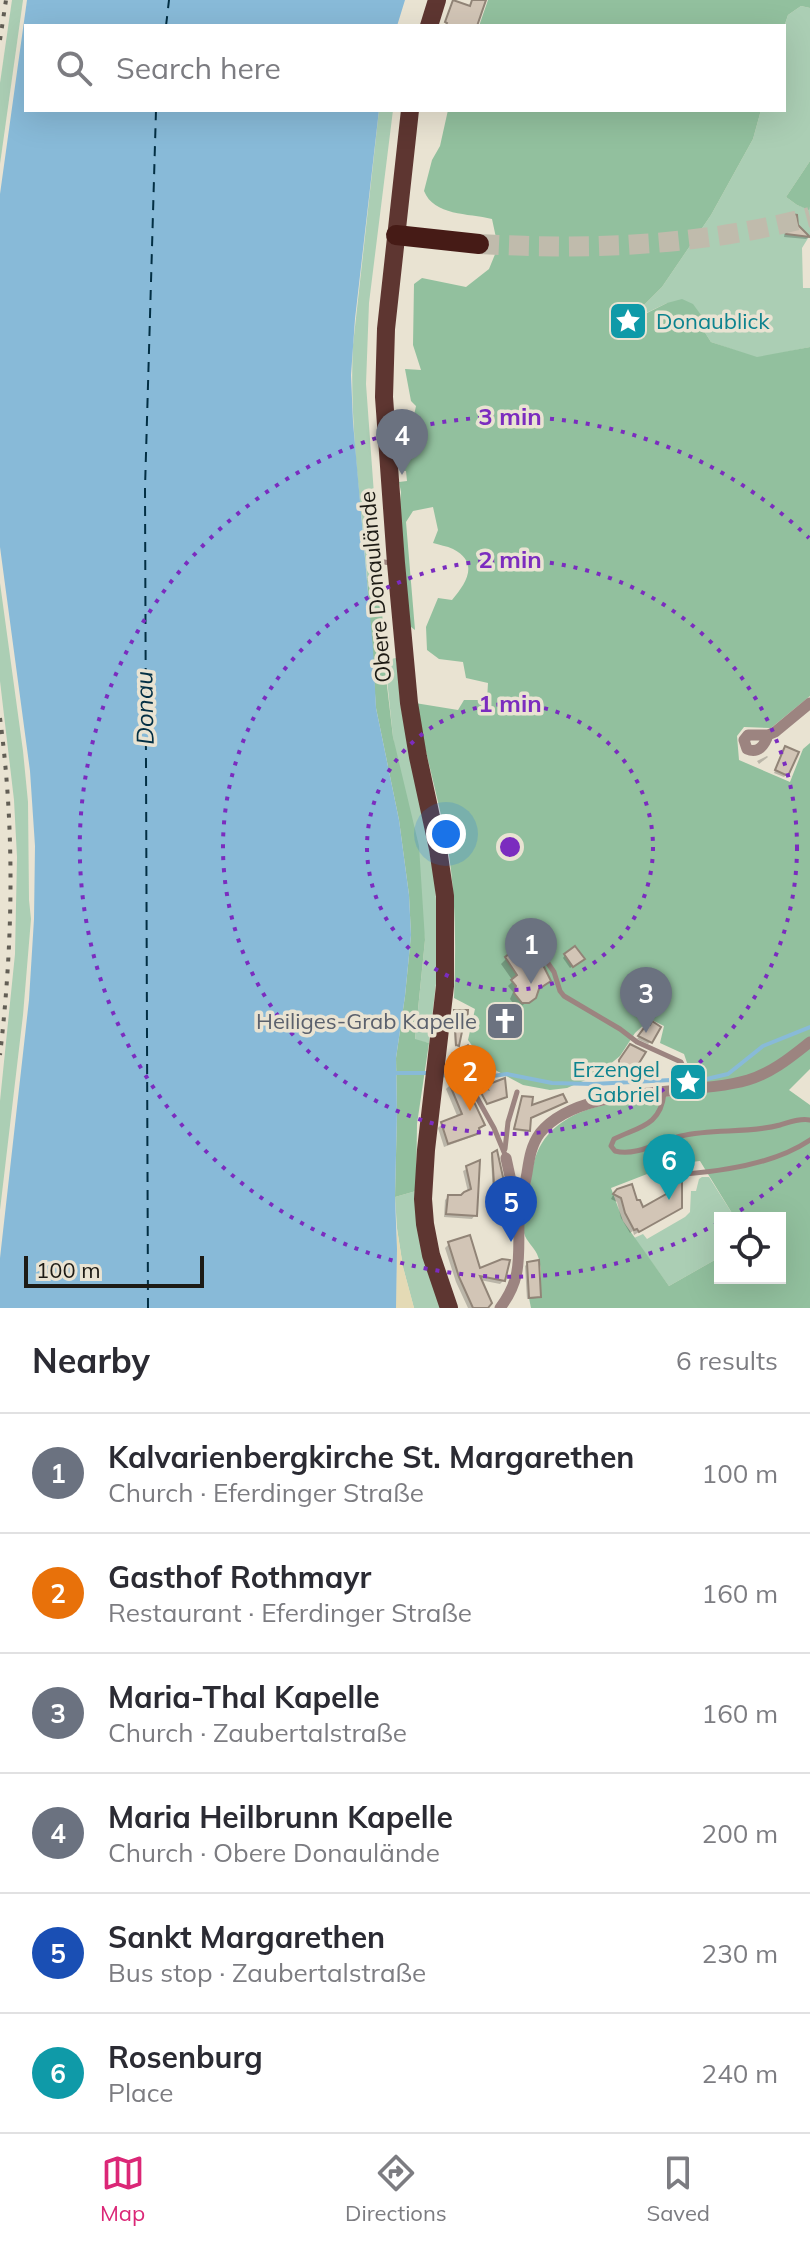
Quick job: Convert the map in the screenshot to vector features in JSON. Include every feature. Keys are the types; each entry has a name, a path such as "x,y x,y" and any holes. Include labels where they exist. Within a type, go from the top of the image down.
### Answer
{"highway":[{"path":"396,235 479,244"}],"main road":[{"path":"430,24 437,0"},
{"name":"Obere Donaulände","path":"410,112 386,329 384,397 409,703 438,849 446,924 445,986 426,1150 424,1214 435,1271 449,1308"}],"street":[{"path":"768,735 788,723 810,703"},
{"path":"502,1307 511,1292 519,1266 520,1209 531,1151 538,1136 547,1127 572,1111 604,1099 681,1087 733,1083 755,1077 779,1065 810,1042"},
{"path":"506,1158 520,1209"}],"lane":[{"path":"365,503 369,541 374,556 377,561 386,564 396,563"},
{"path":"541,953 554,972 564,996 641,1045 683,1064 681,1087"},
{"path":"471,1087 494,1128 506,1158"},
{"path":"506,1158 508,1122 517,1092"},
{"path":"664,1092 663,1102 654,1119 614,1139 611,1146 615,1151 634,1151 696,1133 759,1130 797,1120 810,1120"},
{"path":"685,1174 746,1166 810,1140"}],"green space":[{"path":"12,0 23,0 0,164 0,83"},
{"path":"488,0 810,0 810,8 801,6 788,15 785,24 480,24"},
{"path":"801,6 810,8 810,161 786,197 797,205 810,207 810,235 802,248 803,288 810,288 810,347 757,358 711,342 704,331 701,315 667,303 642,315 640,309 662,287 711,215 753,139 760,112 786,112 785,24 788,15"},
{"path":"379,112 393,112 369,303 366,384 380,577 367,578 354,432 353,345"},
{"path":"448,112 760,112 753,139 711,215 662,287 640,309 640,313 643,315 682,299 693,304 701,315 704,331 711,342 757,357 810,347 810,696 771,728 744,727 737,736 739,760 790,782 803,749 810,743 810,1069 789,1090 810,1105 810,1308 531,1308 529,1298 541,1296 541,1270 537,1254 525,1236 524,1222 534,1163 542,1143 554,1129 587,1110 625,1101 682,1095 689,1075 684,1054 660,1043 664,1026 650,1019 635,1033 620,1056 597,1075 567,1088 550,1090 523,1085 486,1065 468,1040 475,1009 454,998 455,923 451,867 415,703 458,710 464,700 487,700 488,683 466,678 463,662 439,659 427,650 426,627 438,598 452,600 468,573 466,560 461,555 451,548 433,543 438,530 433,507 413,511 406,522 415,630 407,624 398,527 399,482 407,481 406,471 400,471 401,427 411,429 416,406 411,401 405,369 421,370 413,345 414,284 422,278 466,287 489,269 498,247 492,219 444,209 435,205 424,191 432,160 440,146","holes":["700,1161 731,1212 786,1212 786,1284 714,1284 714,1260 669,1286 623,1221 611,1188 673,1164"]},
{"path":"810,161 810,207 809,210 786,197"},
{"path":"380,577 393,737 419,846 425,940 415,1039 429,1043 417,1124 416,1191 395,1197 396,1058 411,935 399,820 376,708 367,578"},
{"path":"0,583 28,802 31,919 0,1210 0,1101 15,954 17,857 14,800 0,681"},
{"path":"396,658 401,708 435,881 439,958 429,1043 415,1040 425,940 393,737 385,660"},
{"path":"709,1177 731,1212 714,1212 714,1260 669,1286 634,1238 643,1234 647,1239 685,1217 690,1212 691,1191 696,1191 699,1179"},
{"path":"416,1191 441,1308 414,1308 403,1267 395,1197"}],"sand":[{"path":"397,1229 403,1267 414,1308 396,1308"}],"water":[{"name":"Donau","path":"27,0 405,0 398,24 24,24 24,112 379,112 351,375 376,708 399,820 411,935 396,1058 396,1308 0,1308 0,1258 29,1000 35,846 30,771 0,547 0,194"}],"building":[{"path":"453,0 470,6 472,0 486,0 478,24 445,22"},
{"path":"790,214 797,215 798,225 810,237 786,234"},
{"path":"785,746 799,752 788,776 775,770"},
{"path":"527,940 551,981 539,989 536,998 522,1003 514,993 516,986 511,980 517,975 505,957"},
{"path":"575,946 585,959 573,967 564,954"},
{"path":"454,1010 468,1010 459,1046 456,1045"},
{"path":"652,1021 661,1027 652,1043 638,1036"},
{"path":"630,1044 646,1052 636,1068 627,1073 619,1068 619,1060"},
{"path":"468,1045 484,1066 475,1073 458,1052"},
{"path":"505,1078 507,1097 487,1104 478,1087 487,1089 484,1086"},
{"path":"449,1083 466,1085 485,1125 479,1128 480,1133 448,1144 441,1122 462,1114"},
{"path":"563,1094 567,1102 531,1118 530,1131 514,1129 522,1096 533,1097 532,1105"},
{"path":"497,1150 509,1215 496,1215 492,1153"},
{"path":"480,1160 477,1216 446,1214 448,1195 461,1195 471,1189 466,1166"},
{"path":"668,1182 682,1182 682,1208 639,1232 634,1230 621,1198 613,1194 617,1189 632,1184 643,1207 668,1193"},
{"path":"470,1235 480,1268 502,1259 510,1260 505,1281 480,1276 492,1303 488,1308 473,1308 448,1242"},
{"path":"539,1260 541,1297 529,1298 527,1262"}],"waterway":[{"path":"441,1075 472,1079 507,1074 552,1083 593,1084 698,1081 728,1074 763,1046 810,1027"},
{"path":"396,1073 428,1073"}],"ferry route":[{"path":"166,24 169,0"},
{"path":"148,1308 145,488 156,112"}],"tunnel":[{"path":"479,244 646,244 728,234 810,217"}],"railway":[{"path":"0,40 6,0"},
{"path":"0,718 10,844 10,929 0,1055"}],"place":[{"name":"Donaublick","path":"628,321"},
{"name":"Maria Heilbrunn Kapelle","path":"402,475"},
{"name":"Kalvarienbergkirche St. Margarethen","path":"531,984"},
{"name":"Heiliges-Grab Kapelle","path":"505,1021"},
{"name":"Maria-Thal Kapelle","path":"646,1033"},
{"name":"Erzengel Gabriel","path":"688,1082"},
{"name":"Gasthof Rothmayr","path":"470,1111"},
{"name":"Rosenburg","path":"669,1200"},
{"name":"Sankt Margarethen","path":"511,1242"}]}
